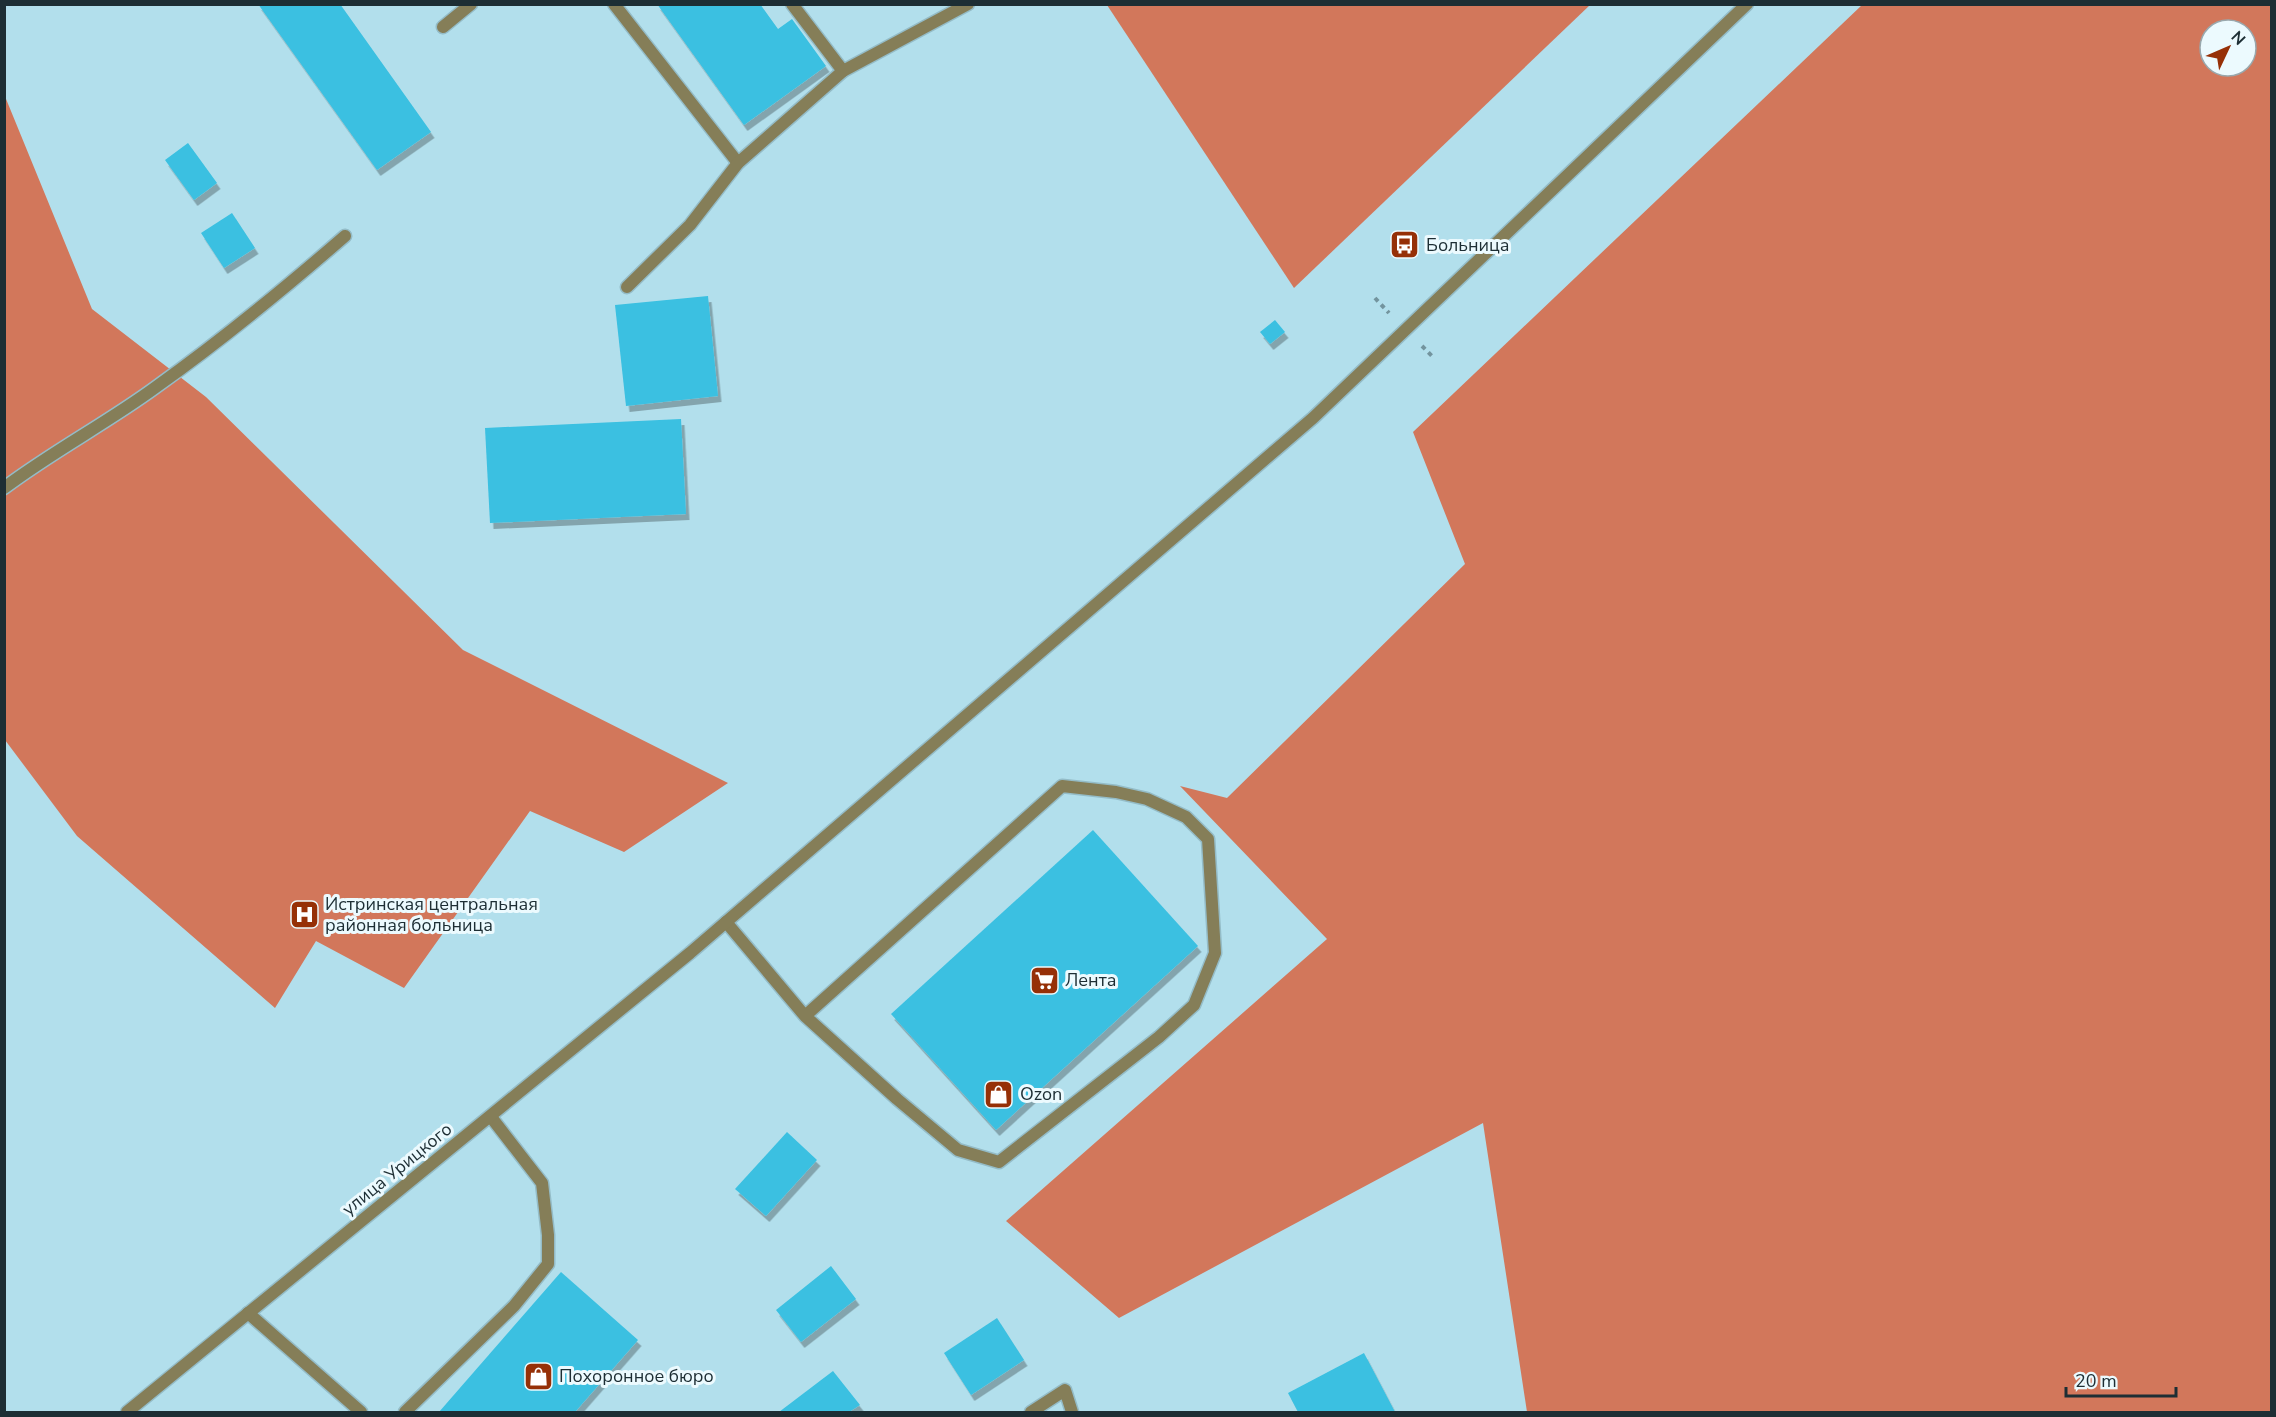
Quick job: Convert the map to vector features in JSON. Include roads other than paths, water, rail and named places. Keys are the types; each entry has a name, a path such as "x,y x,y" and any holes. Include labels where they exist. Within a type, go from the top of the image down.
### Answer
{"street":[{"path":"443,27 471,4"},
{"path":"614,4 738,163"},
{"path":"792,4 843,71"},
{"path":"627,287 690,225 738,163 843,71 968,4"},
{"name":"улица Урицкого","path":"127,1413 690,953 1313,418 1747,4"},
{"path":"4,488 29,469 156,387 285,288 345,236"},
{"path":"726,922 806,1016 958,1150 999,1161 1159,1037 1194,1005 1215,953 1208,838 1186,818 1147,799 1116,792 1062,786 806,1016"},
{"path":"405,1413 514,1306 548,1264 548,1234 542,1183 491,1117"},
{"path":"248,1313 361,1413"},
{"path":"1031,1413 1065,1390 1072,1413"}],"place":[{"name":"Больница","path":"1405,245"},
{"name":"Истринская центральная районная больница","path":"304,914"},
{"name":"Лента","path":"1044,980"},
{"name":"Ozon","path":"999,1094"},
{"name":"Похоронное бюро","path":"538,1376"}]}
